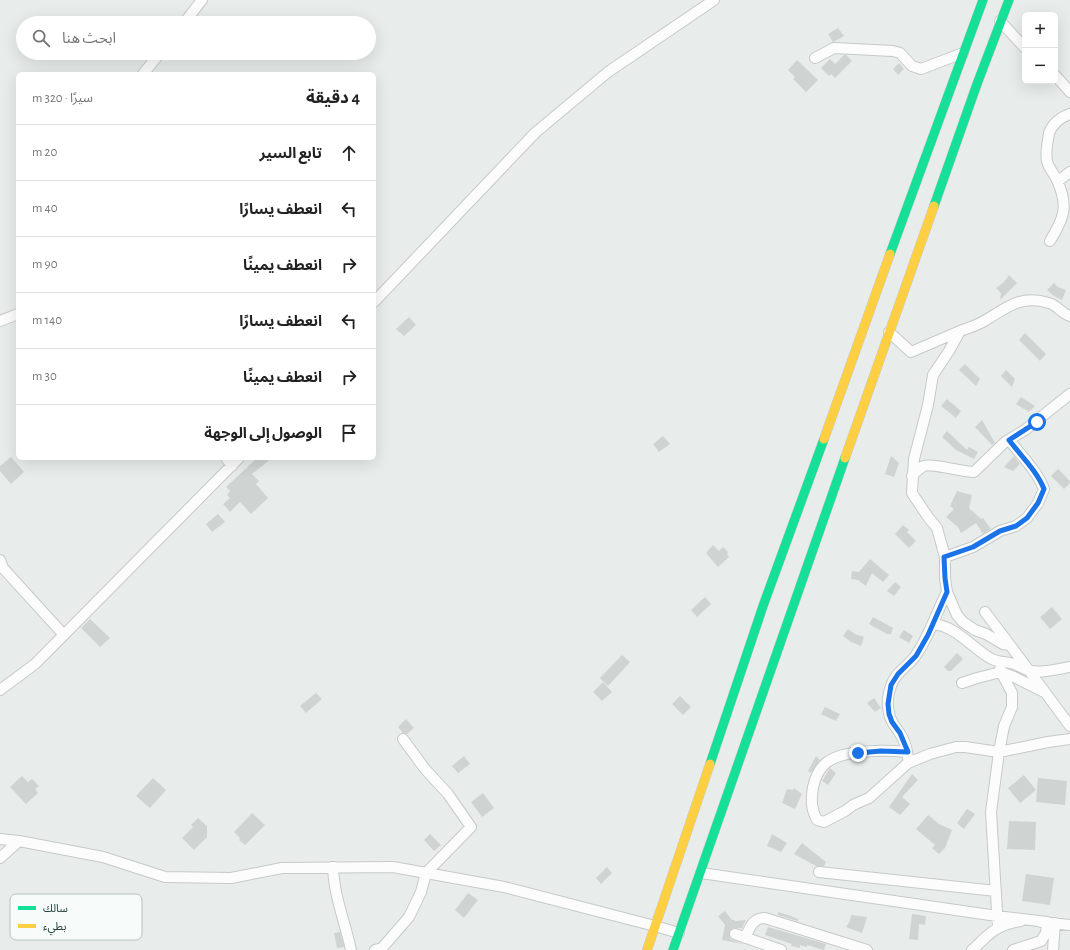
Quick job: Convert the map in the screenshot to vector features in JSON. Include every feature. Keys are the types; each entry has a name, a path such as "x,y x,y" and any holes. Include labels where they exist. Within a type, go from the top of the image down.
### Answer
{"main road":[{"path":"647,950 766,598 963,53 984,0"},
{"path":"673,950 889,332 1000,21 1009,0"}],"street":[{"path":"189,16 202,0"},
{"path":"376,300 535,133 608,72 714,0"},
{"path":"1000,21 1022,45"},
{"path":"815,58 834,48 893,51 900,53 912,66 921,70 963,53"},
{"path":"145,72 154,60"},
{"path":"1058,78 1070,92"},
{"path":"1050,241 1062,220 1064,203 1058,181 1047,161 1049,133 1051,128 1062,117 1070,114"},
{"path":"1058,181 1070,172"},
{"path":"889,332 911,352 976,325 1015,303 1032,299 1051,304 1070,316"},
{"path":"0,321 16,315"},
{"path":"960,331 933,375 932,388 914,459 912,493 937,528 944,557 947,592 957,615 963,622 975,630 986,634 1003,644 1010,645"},
{"path":"912,476 924,466 930,465 962,472 974,472 993,453 1009,440 1025,430 1069,396"},
{"path":"944,557 973,547 1000,531 1016,526 1027,518 1038,503 1044,489 1042,482 1009,440"},
{"path":"0,690 35,664 232,461"},
{"path":"0,560 3,568 64,635"},
{"path":"908,763 908,752 900,733 892,722 889,714 888,704 891,685 898,674 916,656 928,635 947,592"},
{"path":"985,612 1070,726"},
{"path":"933,624 938,624 957,633 1014,677 1045,693"},
{"path":"962,683 978,678 1000,667 1013,664 1028,670 1051,671 1070,667"},
{"path":"998,928 991,812 1004,726 1012,707 1012,693 1000,667"},
{"path":"908,752 881,751 858,753 840,757 827,763 818,774 814,786 812,809 817,820 824,822 853,805 869,798 908,763 930,754 956,746 999,752 1070,739"},
{"path":"376,950 382,948 409,917 421,892 426,873 472,827 448,794 425,769 403,740"},
{"path":"0,839 20,841 103,857 165,877 231,878 282,868 393,867 504,887 679,933"},
{"path":"0,858 20,841"},
{"path":"333,867 334,884 351,950"},
{"path":"819,872 996,891"},
{"path":"700,873 997,916 1070,925"},
{"path":"745,938 753,922 759,918 765,918 867,950"},
{"path":"972,950 986,936 998,928 1018,922 1051,922"},
{"path":"1013,950 1041,941 1051,922"},
{"path":"1051,922 1053,950"},
{"path":"735,934 781,950"}],"building":[{"path":"838,28 844,36 833,42 828,34"},
{"path":"844,55 852,61 835,78 831,74 829,76 821,68 830,59 835,64"},
{"path":"797,60 818,80 806,92 793,79 795,77 788,70"},
{"path":"899,63 904,69 898,75 893,69"},
{"path":"1009,275 1017,283 1000,300 1001,293 996,288 1004,282"},
{"path":"1054,283 1058,287 1066,290 1062,300 1047,290"},
{"path":"409,317 416,325 404,336 396,329"},
{"path":"1025,333 1046,354 1040,361 1019,340"},
{"path":"965,364 980,379 976,386 959,370"},
{"path":"1006,370 1015,379 1012,387 1001,376"},
{"path":"1021,397 1035,406 1029,412 1016,404"},
{"path":"947,399 961,411 956,418 941,406"},
{"path":"982,420 995,443 992,445 975,427"},
{"path":"947,431 967,450 969,447 978,452 974,459 956,450 942,437"},
{"path":"663,436 670,444 659,452 653,444"},
{"path":"891,456 899,463 894,477 885,474"},
{"path":"1014,456 1020,464 1013,471 1004,467"},
{"path":"11,457 24,472 11,484 0,471 0,466"},
{"path":"255,460 270,460 252,474 259,481 256,484 268,498 251,514 240,502 230,512 223,504 230,498 227,495 230,491 226,487"},
{"path":"1058,469 1070,481 1064,489 1051,476"},
{"path":"957,491 972,495 969,508 981,519 983,518 991,529 983,534 976,523 961,533 958,527 946,517 954,509 950,506"},
{"path":"218,514 225,522 212,532 206,524"},
{"path":"903,525 909,530 907,532 916,541 909,548 895,534"},
{"path":"713,545 719,551 723,547 728,552 727,554 729,557 718,567 706,553"},
{"path":"870,559 889,575 883,582 872,573 866,586 858,580 851,579 852,571 859,572"},
{"path":"895,582 901,587 894,596 887,591"},
{"path":"705,597 711,604 697,617 691,610"},
{"path":"1052,607 1062,619 1050,629 1040,617"},
{"path":"873,617 893,628 891,634 887,634 869,624"},
{"path":"90,619 110,638 100,647 81,628"},
{"path":"848,629 855,634 864,637 861,646 851,642 843,636"},
{"path":"904,630 913,636 909,643 899,637"},
{"path":"957,653 963,659 951,671 948,671 944,667"},
{"path":"622,655 630,662 608,686 600,678"},
{"path":"603,682 612,692 602,701 593,692"},
{"path":"316,693 322,699 306,713 300,706"},
{"path":"680,696 691,707 683,715 672,704"},
{"path":"874,698 881,708 875,712 867,703"},
{"path":"825,707 840,714 836,721 821,714"},
{"path":"406,719 414,728 407,734 403,733 398,727"},
{"path":"464,756 470,764 458,773 452,766"},
{"path":"816,756 820,760 811,773 808,771"},
{"path":"830,768 836,773 828,785 822,781"},
{"path":"912,774 918,780 902,797 910,804 900,815 889,807"},
{"path":"1024,775 1036,790 1020,803 1008,788"},
{"path":"22,776 28,782 32,779 39,786 35,789 38,793 26,804 10,787"},
{"path":"153,778 166,790 150,808 136,796"},
{"path":"1038,778 1067,781 1065,805 1036,802"},
{"path":"794,788 802,794 795,809 782,803 787,789 793,790"},
{"path":"483,793 494,808 482,817 471,802"},
{"path":"967,809 975,814 964,829 957,823"},
{"path":"252,813 265,825 245,845 239,840 240,838 234,832"},
{"path":"928,815 939,824 952,830 945,848 939,854 932,848 935,845 916,829"},
{"path":"198,818 207,826 207,837 194,850 182,838 193,827 191,825"},
{"path":"1009,821 1036,822 1035,850 1007,849"},
{"path":"430,834 441,845 434,851 424,840"},
{"path":"772,834 787,843 781,852 767,846"},
{"path":"802,843 826,862 824,866 816,866 794,854"},
{"path":"607,867 612,873 601,884 596,878"},
{"path":"1026,874 1054,878 1050,905 1022,901"},
{"path":"468,893 478,900 464,918 455,910"},
{"path":"725,911 732,920 746,920 742,928 733,928 729,932 730,939 742,944 722,940 725,925 718,916"},
{"path":"778,912 791,916 798,919 798,921 807,924 778,915"},
{"path":"912,914 926,916 925,925 919,924 918,940 909,939"},
{"path":"851,915 867,917 862,933 846,927 850,921"},
{"path":"768,927 826,944 824,950 807,945 807,947 800,945 800,948 791,946 792,944 765,935"},
{"path":"340,932 344,947 337,948 334,933"}],"traffic: fast":[{"path":"890,254 983,0"},
{"path":"934,206 977,84 1009,0"},
{"path":"710,764 763,606 824,439"},
{"path":"673,950 845,458"}],"traffic: slow":[{"path":"845,458 934,206"},
{"path":"824,439 890,254"},
{"path":"647,950 710,764"}],"route":[{"path":"858,753 881,751 908,752 900,733 892,722 889,714 888,704 891,685 898,674 916,656 938,614 947,592 944,557 973,547 1000,531 1016,526 1027,518 1038,503 1044,489 1042,482 1009,440 1037,422"}]}
